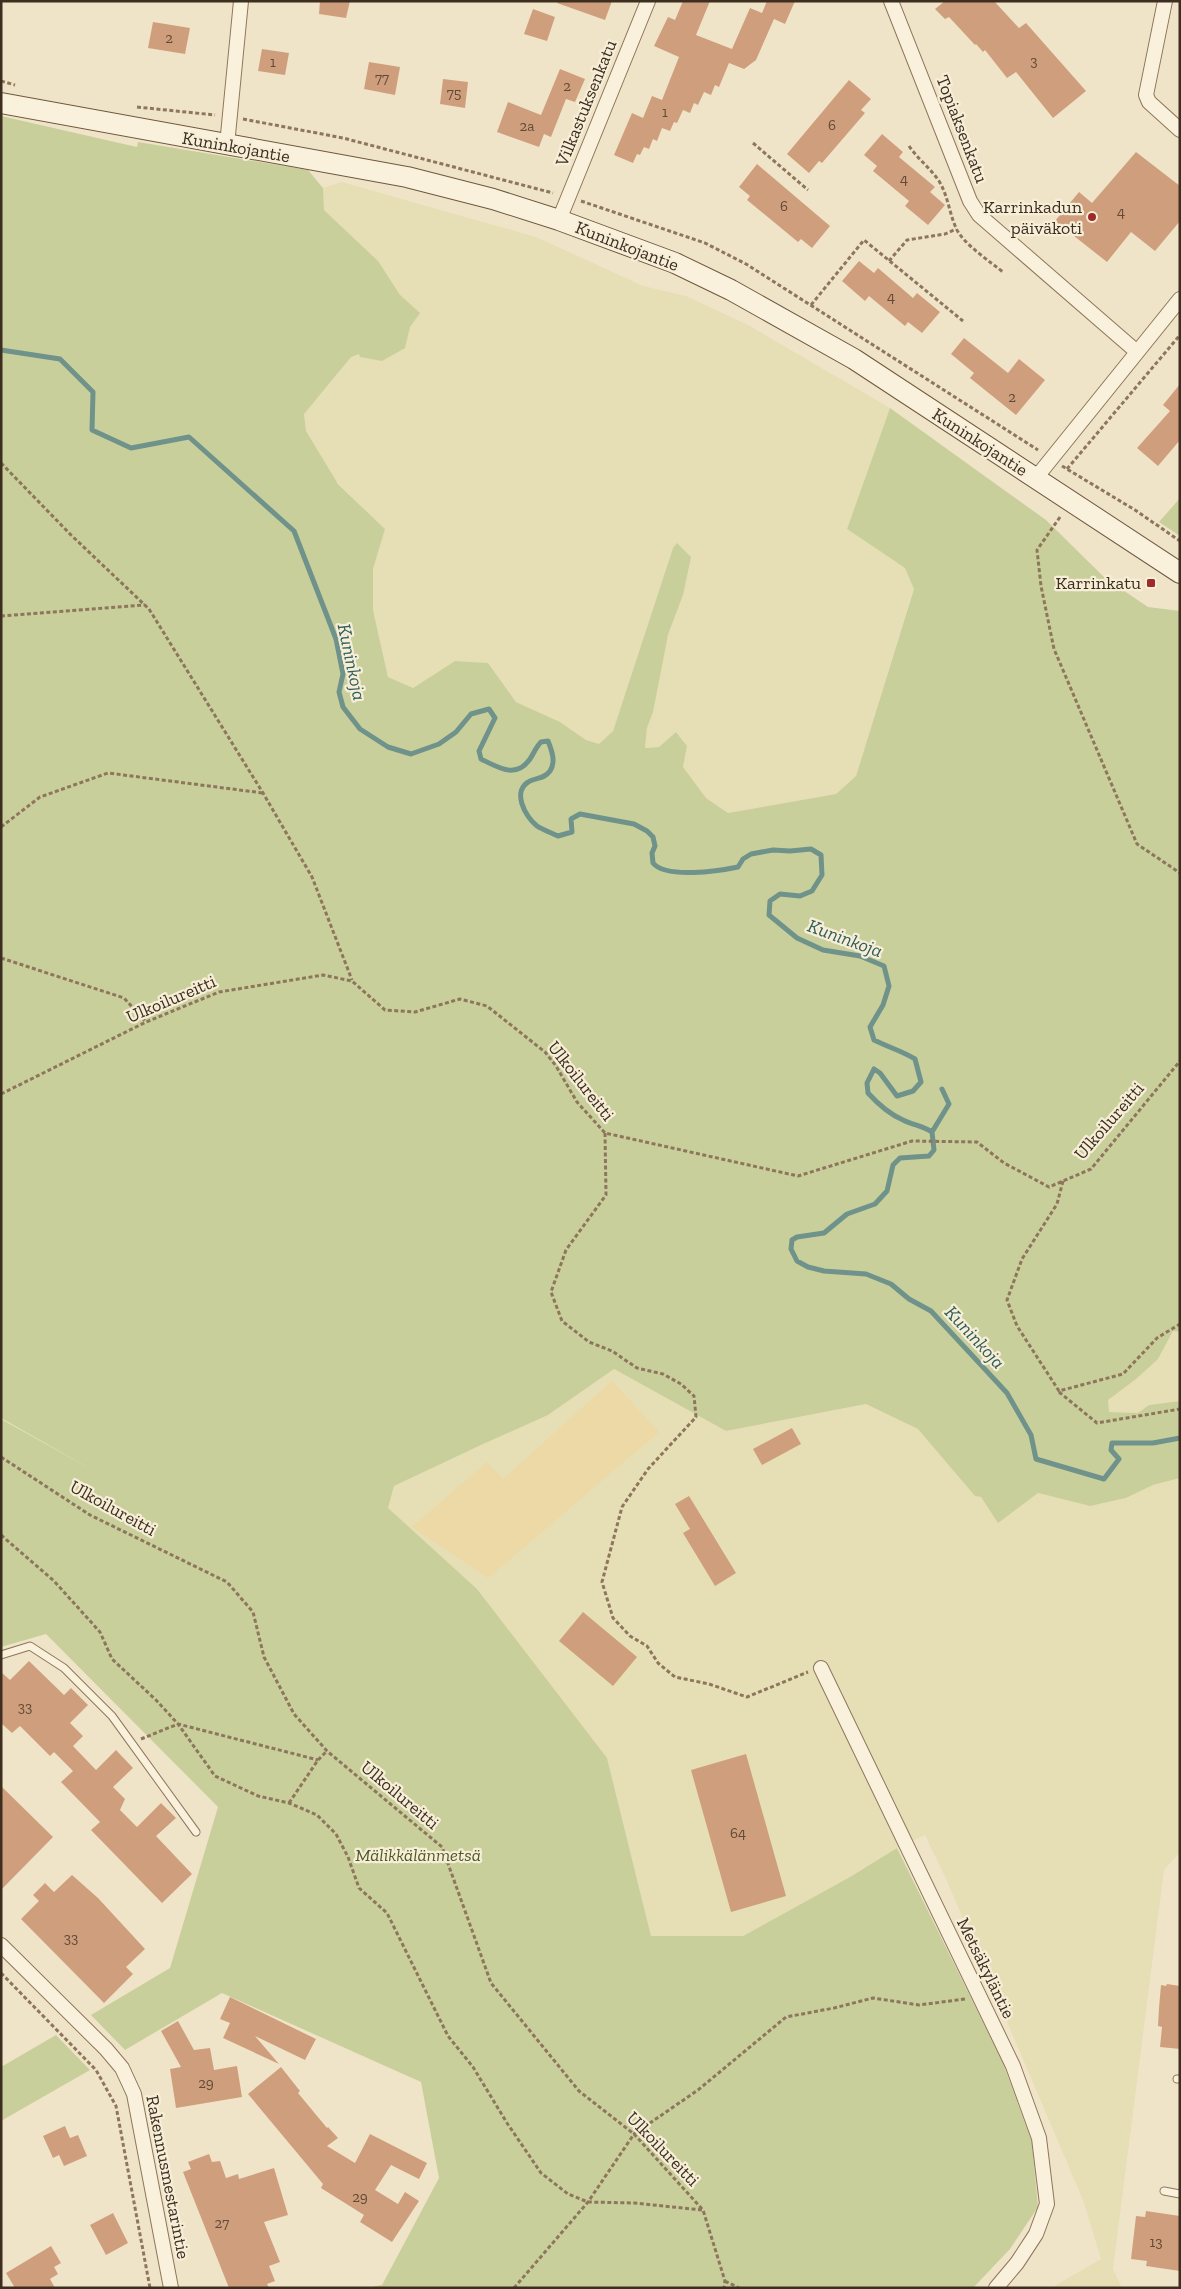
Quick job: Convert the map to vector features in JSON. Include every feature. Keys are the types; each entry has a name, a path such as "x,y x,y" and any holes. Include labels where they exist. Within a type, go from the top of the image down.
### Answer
{"main road":[{"name":"Kuninkojantie","path":"1,102 407,177 493,199 559,220 675,263 731,290 854,359 1180,573"}],"street":[{"path":"227,145 240,1"},
{"name":"Vilkastuksenkatu","path":"559,220 648,1"},
{"name":"Topiaksenkatu","path":"891,1 970,201 979,215 1137,352"},
{"path":"1165,1 1146,94 1148,102 1180,130"},
{"path":"1035,479 1180,300"},
{"name":"Metsäkyläntie","path":"821,1668 1013,2066 1039,2138 1047,2204 1036,2234 996,2288"},
{"name":"Rakennusmestarintie","path":"1,1945 106,2049 122,2068 134,2094 171,2288"}],"lane":[{"path":"1,1655 30,1646 64,1668 112,1716 196,1832"},
{"path":"1164,2191 1180,2194"}],"path":[{"path":"1,81 17,86"},
{"path":"134,107 231,117 344,138 554,193"},
{"path":"753,143 808,190"},
{"path":"909,146 940,182 950,203 956,229 963,239 1004,273"},
{"path":"583,201 705,243 746,264 1040,452"},
{"path":"889,261 907,240 945,234 956,229"},
{"path":"811,304 864,240 963,321"},
{"path":"1180,335 1067,469 1135,510 1180,541"},
{"path":"1,463 71,535 146,606 263,793 312,877 352,981"},
{"path":"1060,517 1037,550 1041,586 1054,648 1137,844 1180,873"},
{"path":"1,616 146,606"},
{"path":"1,827 40,797 108,773 263,793"},
{"path":"1,958 124,998 146,1022"},
{"name":"Ulkoilureitti","path":"1,1094 146,1022 219,992 323,974 352,981 385,1010 415,1012 460,999 487,1006 545,1052 556,1066 577,1102 605,1133 798,1176 912,1141 977,1142 1004,1163 1049,1187 1091,1169 1180,1061"},
{"path":"605,1133 606,1195 566,1250 551,1292 562,1321 589,1342 612,1351 637,1368 662,1374 681,1384 694,1396 696,1418 648,1469 622,1507 602,1582 613,1618 630,1636 647,1646 658,1663 675,1676 709,1684 747,1697 821,1668"},
{"path":"1063,1181 1057,1204 1022,1259 1007,1300 1017,1326 1059,1391 1098,1422 1180,1409"},
{"path":"1059,1391 1123,1374 1157,1338 1180,1324"},
{"name":"Ulkoilureitti","path":"1,1457 90,1516 227,1582 253,1612 264,1657 294,1714 327,1751 442,1848 491,1983 579,2091 634,2134 703,2210 725,2281 724,2288"},
{"path":"1,1535 54,1581 100,1632 112,1659 156,1700 178,1724 215,1776 258,1796 289,1803 317,1815 336,1834 348,1857 359,1888 387,1913 448,2036 473,2067 507,2123 541,2173 568,2194 588,2202 634,2203 703,2210"},
{"path":"132,1743 178,1724 318,1760"},
{"path":"289,1803 318,1760 327,1751"},
{"path":"1,1973 96,2070 116,2106 150,2288"},
{"path":"514,2288 588,2202 634,2134 698,2090 786,2017 873,1998 919,2005 980,1998"},
{"path":"725,2281 739,2288"}],"shaded area":[{"path":"342,182 536,237 643,286 686,296 748,325 890,408 847,529 905,568 914,588 856,776 836,794 728,813 706,798 683,767 687,746 676,732 659,747 645,748 647,728 668,636 683,595 673,548 613,731 599,745 586,740 560,722 516,702 488,663 455,661 413,688 388,677 373,610 373,569 385,529 330,475 306,435 304,412 378,261 324,210 323,188"},
{"path":"1173,1331 1180,1332 1180,1401 1149,1405 1138,1413 1108,1412 1108,1400 1158,1359"},
{"path":"614,1369 726,1431 866,1404 905,1421 943,1443 998,1522 1038,1493 1090,1506 1126,1498 1153,1485 1180,1478 1180,1852 1164,1870 1113,2269 1122,2288 1051,2288 1101,2259 1083,2200 947,1881 925,1835 897,1848 850,1877 743,1936 651,1936 607,1758 388,1508 394,1486 548,1415"}],"green space":[{"name":"Mälikkälänmetsä","path":"1,116 137,147 138,142 308,170 323,188 324,210 378,261 400,295 420,313 410,327 405,348 382,361 360,357 359,354 351,357 304,414 306,431 338,484 385,529 373,569 373,610 388,677 413,688 455,661 488,663 516,702 560,722 586,740 599,744 613,731 673,548 677,543 691,557 683,595 668,635 653,712 647,728 645,748 659,747 676,732 687,746 683,767 706,798 728,813 836,794 856,776 914,589 905,568 847,529 890,408 1046,520 1105,578 1148,607 1180,611 1180,1332 1173,1331 1158,1359 1136,1379 1108,1400 1109,1412 1138,1413 1149,1405 1180,1401 1180,1478 1153,1485 1126,1498 1090,1506 1038,1493 998,1523 981,1497 975,1496 918,1429 866,1404 726,1431 614,1369 548,1415 394,1486 388,1508 477,1589 607,1758 651,1936 743,1936 850,1877 897,1848 1003,2063 1032,2142 1038,2207 1010,2249 973,2288 366,2288 382,2285 439,2178 421,2082 222,1993 125,2050 91,2015 170,1968 218,1807 46,1634 1,1647 1,1419 96,1472 1,1418"},
{"path":"1180,498 1180,536 1159,522"},
{"path":"56,2035 90,2070 1,2121 1,2067"}],"sand":[{"path":"612,1381 659,1432 488,1578 412,1527 487,1462 503,1479"}],"building":[{"path":"320,1 350,1 346,18 319,14"},
{"path":"558,1 612,1 605,20 557,3"},
{"path":"683,1 710,1 696,35 732,49 750,8 762,13 767,1 795,1 785,24 774,19 756,60 744,69 729,63 719,87 715,85 711,95 704,92 698,105 694,103 690,113 683,110 677,123 674,122 670,131 662,128 657,141 653,139 649,149 644,147 640,155 637,154 633,163 614,155 632,113 643,118 652,96 662,100 679,57 654,46 668,17 675,20"},
{"path":"945,1 994,1 1019,28 1026,23 1086,91 1053,118 1016,72 1007,78 985,50 983,52 949,17 945,19 935,9"},
{"path":"533,9 555,17 547,41 524,34"},
{"path":"153,22 190,28 185,54 148,48"},
{"path":"262,49 289,53 285,75 258,71"},
{"path":"369,62 400,67 395,95 364,89"},
{"path":"560,69 585,79 575,102 566,99 551,137 544,134 539,147 497,132 508,102 541,115"},
{"path":"443,79 468,82 465,108 440,104"},
{"path":"849,80 871,99 861,110 865,113 822,163 819,161 809,173 787,154"},
{"path":"882,134 903,152 899,157 935,187 930,192 945,205 928,225 905,206 909,201 873,171 877,166 864,155"},
{"path":"1136,152 1180,186 1180,221 1155,251 1131,232 1107,262 1055,221 1079,192 1092,203"},
{"path":"757,164 830,226 812,248 801,239 798,242 747,200 750,196 739,187"},
{"path":"859,261 874,273 878,268 913,298 917,293 940,312 922,333 908,322 905,326 869,296 865,301 842,281"},
{"path":"964,338 1008,373 1019,359 1045,380 1016,415 970,378 974,373 951,354"},
{"path":"1180,384 1180,440 1158,466 1137,448 1170,411 1163,405"},
{"path":"792,1428 801,1444 762,1465 753,1449"},
{"path":"689,1496 736,1573 715,1586 683,1533 690,1529 675,1504"},
{"path":"583,1612 637,1657 613,1686 559,1641"},
{"path":"29,1661 64,1695 71,1688 88,1705 70,1723 83,1736 73,1746 96,1770 116,1750 133,1768 113,1787 125,1799 120,1810 137,1827 161,1803 176,1818 156,1836 192,1874 162,1903 91,1830 100,1822 61,1782 73,1771 54,1752 50,1756 20,1726 12,1733 1,1723 1,1672 10,1680"},
{"path":"746,1754 786,1896 731,1912 691,1770"},
{"path":"1,1786 53,1837 1,1890"},
{"path":"72,1875 98,1898 145,1949 126,1967 133,1974 104,2003 21,1919 39,1901 33,1895 45,1883 54,1892"},
{"path":"1167,1984 1180,1986 1180,2049 1160,2047 1162,2027 1158,2026 1161,1985 1166,1986"},
{"path":"230,1997 316,2039 305,2060 255,2036 279,2064 223,2038 230,2023 220,2019"},
{"path":"178,2021 194,2050 210,2048 214,2070 237,2066 242,2097 176,2108 170,2069 181,2067 161,2031"},
{"path":"281,2067 300,2091 298,2093 327,2128 338,2138 327,2146 355,2163 370,2134 427,2163 419,2179 391,2165 375,2190 398,2204 405,2192 419,2201 392,2242 360,2222 364,2215 321,2188 323,2184 248,2094"},
{"path":"65,2126 70,2138 78,2135 87,2156 64,2166 59,2155 53,2158 43,2136"},
{"path":"209,2154 212,2162 220,2161 226,2178 238,2174 239,2179 274,2168 288,2215 264,2222 280,2262 269,2266 275,2281 267,2284 269,2288 229,2288 183,2172 191,2169 188,2162"},
{"path":"1146,2211 1180,2216 1180,2271 1146,2266 1147,2261 1131,2259 1136,2216 1145,2217"},
{"path":"113,2213 128,2243 106,2255 90,2225"},
{"path":"51,2246 61,2263 54,2267 58,2274 50,2279 55,2288 15,2288 6,2273"}],"waterway":[{"name":"Kuninkoja","path":"1,350 60,359 93,392 92,430 131,448 189,437 294,531 336,639 343,674 339,692 343,707 360,729 388,747 411,754 439,744 456,732 471,714 489,709 495,718 479,751 481,759 507,770 519,769 530,759 541,742 548,741 553,756 552,768 541,778 524,785 521,797 522,804 532,822 558,836 572,832 571,819 580,814 634,824 647,831 653,837 655,846 652,853 653,863 669,871 681,872 706,872 738,867 743,859 751,854 773,850 811,849 821,855 822,875 812,891 800,896 780,894 770,901 769,915 797,938 823,950 860,956 884,966 889,986 883,1005 870,1027 874,1040 915,1059 921,1082 913,1091 897,1096 880,1073 874,1069 867,1083 868,1093 893,1115 932,1132 934,1150 929,1156 900,1158 893,1165 887,1191 875,1204 847,1214 824,1233 797,1237 792,1240 791,1249 797,1261 808,1267 824,1271 866,1274 891,1284 909,1299 931,1311 1007,1393 1031,1435 1036,1459 1104,1479 1119,1459 1111,1450 1112,1443 1153,1443 1180,1438"},
{"path":"932,1132 949,1104 942,1089"}],"place":[{"name":"Karrinkadun päiväkoti","path":"1092,217"},
{"name":"Karrinkatu","path":"1151,583"}]}
